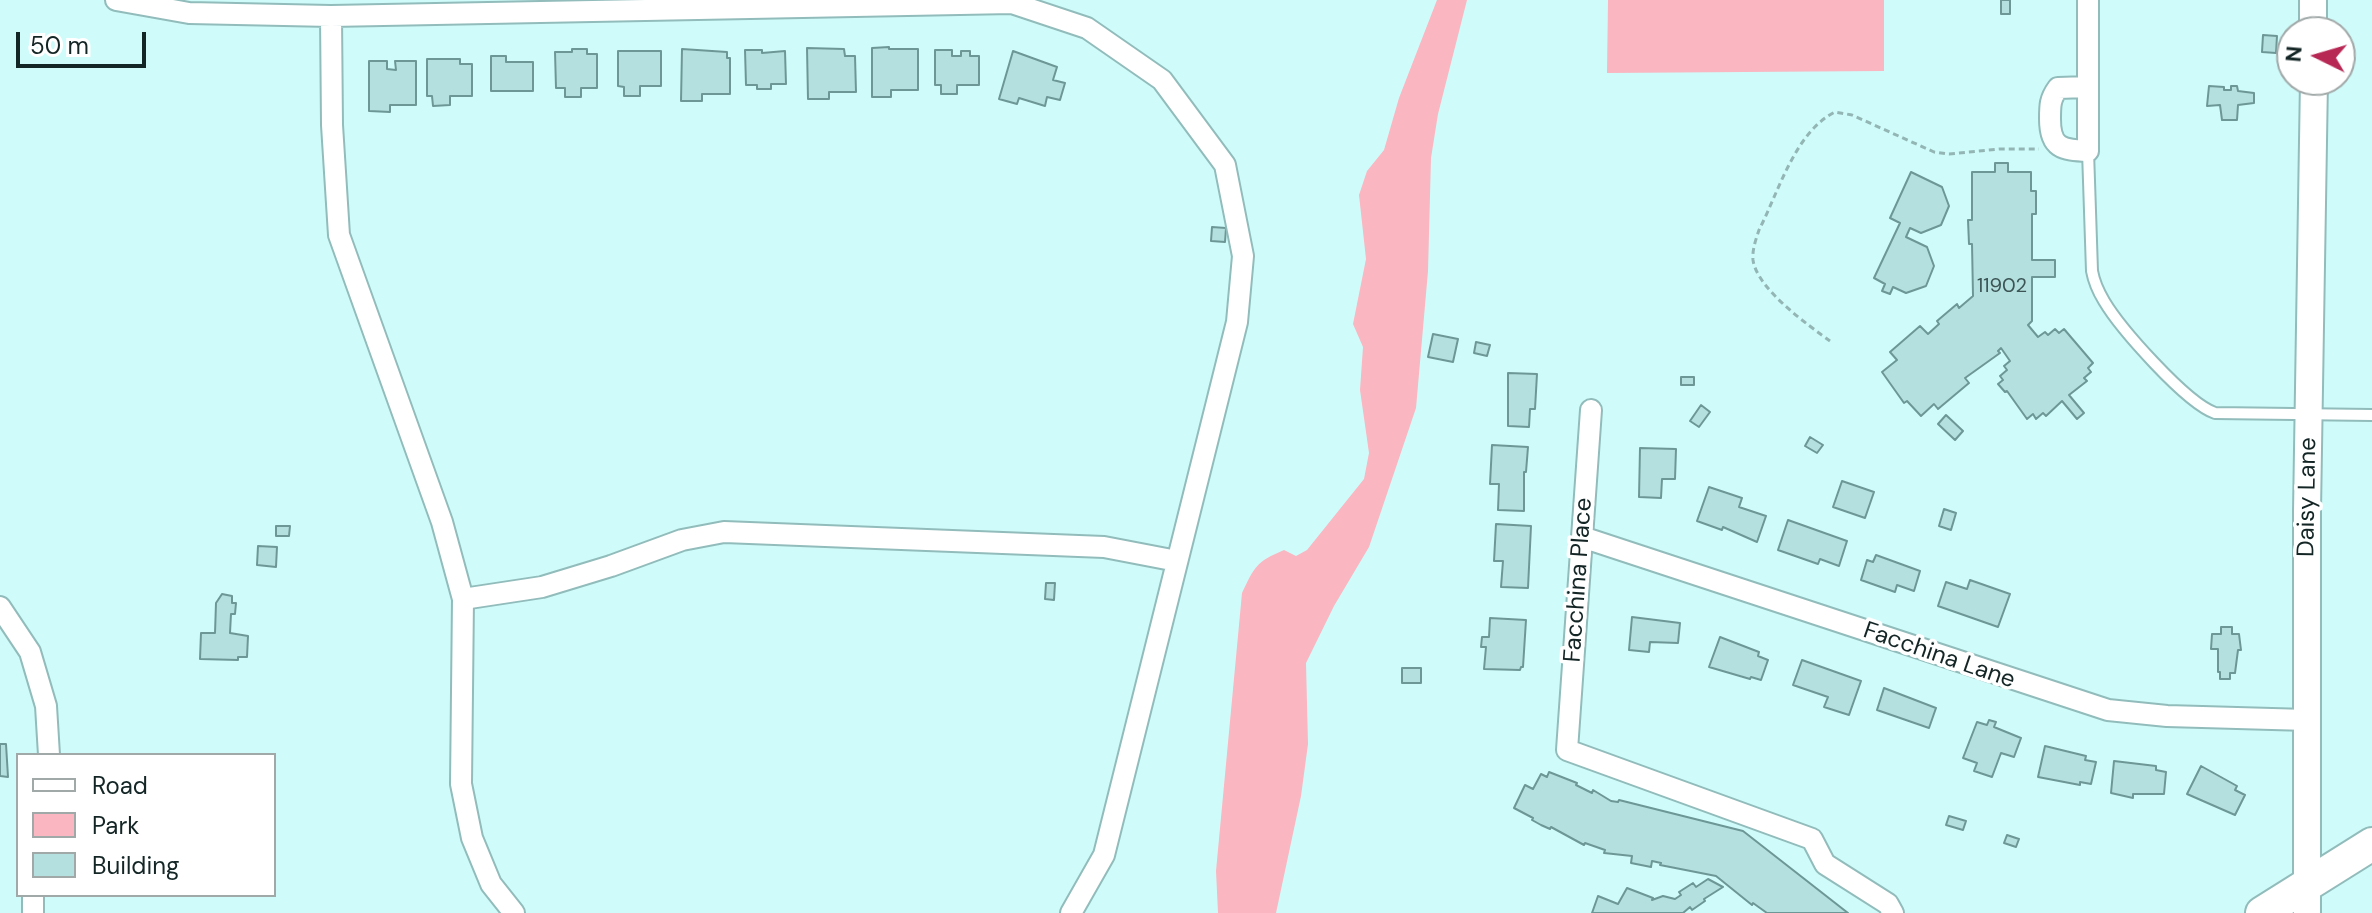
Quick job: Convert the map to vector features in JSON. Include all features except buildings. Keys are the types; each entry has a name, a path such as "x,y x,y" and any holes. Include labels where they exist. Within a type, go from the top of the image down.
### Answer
{"main road":[{"path":"2262,913 2306,900 2372,844"}],"street":[{"path":"116,0 189,13 331,16 1012,3 1087,28 1162,80 1225,165 1243,256 1237,322 1104,855 1071,913"},
{"path":"2087,87 2058,88 2051,99 2050,133 2053,141 2062,148 2088,151 2088,0"},
{"path":"331,16 332,125 339,235 442,522 463,599 461,784 472,838 491,884 514,913"},
{"name":"Daisy Lane","path":"2306,900 2307,511 2314,96"},
{"name":"Facchina Place","path":"1591,410 1567,750 1812,839 1825,864 1888,904 1893,913"},
{"path":"463,599 542,587 682,540 724,532 1104,547 1177,561"},
{"name":"Facchina Lane","path":"1582,537 2108,710 2167,716 2307,720"},
{"path":"0,607 30,652 46,706 49,753"}],"lane":[{"path":"2088,151 2095,285 2105,304 2165,373 2196,403 2215,413 2372,415"}],"path":[{"path":"1830,341 1788,311 1769,289 1753,262 1759,230 1804,137 1816,124 1835,112 1852,115 1934,152 1949,154 2062,148"}],"green space":[{"path":"1437,0 1467,0 1438,114 1431,158 1428,271 1416,408 1369,547 1334,606 1306,663 1308,744 1301,796 1276,913 1218,913 1216,871 1242,593 1254,571 1267,558 1284,550 1296,556 1307,550 1364,479 1369,453 1360,390 1363,347 1353,324 1366,259 1359,195 1367,171 1384,150 1399,98"},
{"path":"1608,0 1884,0 1884,71 1607,73"}]}
